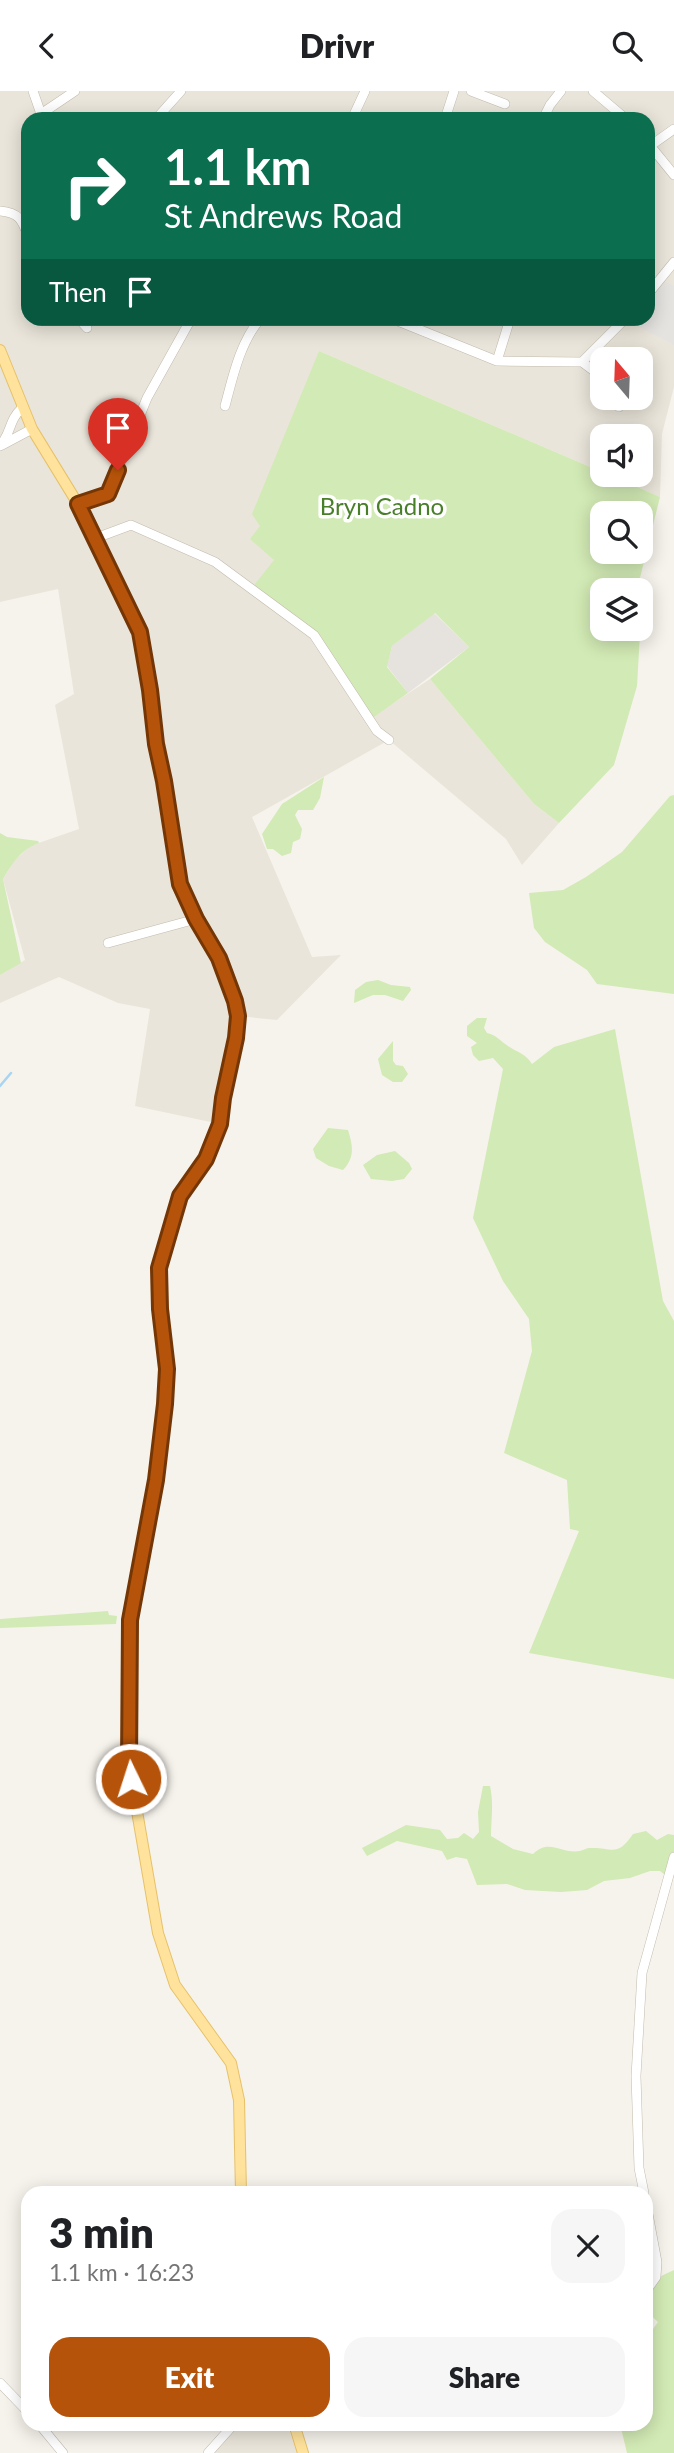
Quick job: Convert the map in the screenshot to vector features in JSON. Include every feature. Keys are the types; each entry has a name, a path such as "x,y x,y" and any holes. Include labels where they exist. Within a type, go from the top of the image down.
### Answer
{"main road":[{"path":"0,351 32,429 78,504 140,632 180,884 196,919 219,958 238,1016 215,1140 206,1159 180,1196 159,1268 160,1309 167,1369 165,1404 156,1480 130,1620 129,1765 158,1933 175,1985 231,2063 239,2100 242,2186"},
{"path":"297,2431 303,2453"}],"street":[{"path":"33,91 41,112"},
{"path":"48,112 75,91"},
{"path":"162,112 181,91"},
{"path":"355,112 365,91"},
{"path":"447,112 454,91"},
{"path":"471,91 505,104"},
{"path":"547,112 561,91"},
{"path":"593,91 618,112"},
{"path":"655,141 674,129"},
{"path":"655,152 674,175"},
{"path":"0,211 12,212 21,219"},
{"path":"655,285 674,262"},
{"path":"78,504 108,494 146,398 187,326"},
{"path":"225,407 235,368 254,326"},
{"path":"413,326 497,361 582,362 590,368"},
{"path":"497,361 508,326"},
{"path":"582,362 618,326"},
{"path":"0,446 6,440 11,420 23,408"},
{"path":"0,446 32,429"},
{"path":"96,538 131,525 215,562 314,635 377,731 389,740"},
{"path":"108,943 196,919"},
{"path":"643,2186 639,2168 636,2076 642,1973 674,1857"},
{"path":"653,2241 657,2262 653,2281"},
{"path":"0,2382 21,2404"},
{"path":"46,2431 63,2453"},
{"path":"208,2453 228,2431"}],"shaded area":[{"path":"0,91 674,91 674,387 662,434 660,497 637,487 653,487 653,424 590,424 590,467 319,351 260,526 274,560 314,635 371,718 430,679 534,804 559,823 522,865 506,839 389,740 252,817 312,957 341,955 277,1020 238,1016 220,1124 135,1106 150,1009 118,1003 59,977 0,1003 0,975 25,960 3,879 14,861 30,846 79,829 55,705 74,694 58,589 0,602"},
{"path":"665,282 674,286 674,345 638,326 655,326 655,293"},
{"path":"434,613 469,647 408,693 387,666 392,646"},
{"path":"228,2431 289,2431 297,2453 210,2453"}],"green space":[{"name":"Bryn Cadno","path":"319,351 590,467 590,487 637,487 660,497 653,525 653,501 590,501 590,564 643,564 640,578 590,578 590,641 640,641 637,686 614,765 559,823 534,804 430,679 469,647 435,613 392,646 387,667 408,693 371,719 314,635 251,589 274,560 250,539 260,526 252,514"},
{"path":"324,777 320,798 313,810 298,810 295,815 302,829 300,839 293,842 291,853 282,856 273,849 267,849 262,834 282,804"},
{"path":"674,795 674,994 597,984 587,970 545,942 534,928 529,893 563,890 586,877 622,852 670,796"},
{"path":"0,833 7,837 39,843 22,853 3,879 21,963 0,975"},
{"path":"378,980 391,985 410,987 411,990 403,1001 385,995 373,995 354,1003 355,990 366,982"},
{"path":"477,1018 487,1018 484,1028 487,1033 524,1055 532,1064 554,1047 615,1029 663,1301 674,1321 674,1679 529,1653 579,1531 570,1529 567,1480 504,1453 532,1351 529,1319 503,1281 473,1218 503,1069 493,1058 479,1061 473,1055 471,1047 477,1043 467,1036 467,1026"},
{"path":"393,1041 393,1061 396,1065 403,1066 408,1074 402,1082 393,1082 382,1075 378,1059"},
{"path":"328,1128 348,1130 352,1151 350,1161 343,1170 316,1158 313,1149"},
{"path":"395,1151 412,1169 404,1179 371,1179 363,1165 377,1155"},
{"path":"108,1611 109,1615 117,1616 116,1624 0,1628 0,1619"},
{"path":"483,1786 490,1786 491,1836 513,1849 533,1854 545,1847 573,1851 590,1848 614,1850 623,1846 633,1834 646,1831 657,1840 668,1834 674,1835 674,1873 665,1875 660,1871 650,1871 630,1878 604,1881 587,1890 525,1890 507,1884 477,1885 467,1859 456,1857 447,1860 442,1851 397,1841 367,1856 362,1848 406,1825 440,1830 447,1839 458,1838 464,1833 473,1839 479,1832 478,1812"},
{"path":"674,2270 674,2453 627,2453 622,2431 653,2431 653,2329 658,2322 653,2317 654,2280"}],"waterway":[{"path":"0,1086 11,1073"}],"route":[{"path":"118,470 108,494 78,504 140,632 180,884 196,919 219,958 238,1016 215,1140 206,1159 180,1196 159,1268 160,1309 167,1369 156,1480 130,1620 131,1779"}]}
